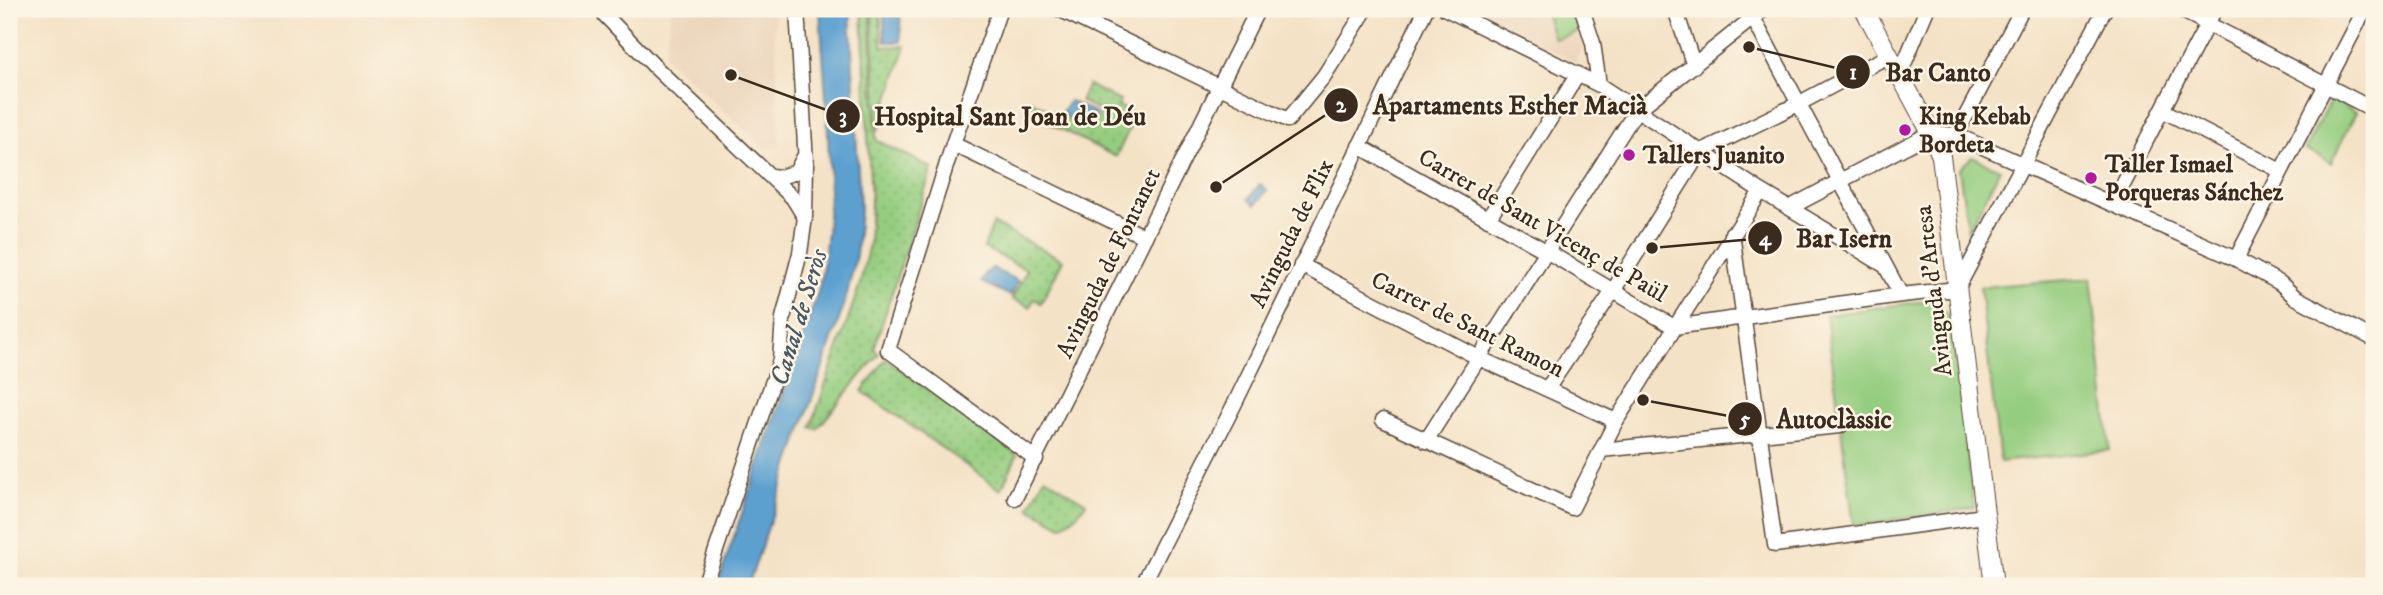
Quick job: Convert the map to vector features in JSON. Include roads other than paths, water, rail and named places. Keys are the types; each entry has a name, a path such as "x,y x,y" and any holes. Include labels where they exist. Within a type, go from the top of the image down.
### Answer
{"main road":[{"name":"Avinguda d'Artesa","path":"1864,9 1931,133 1945,173 1994,586"}],"street":[{"path":"599,9 656,68 793,198 805,217"},
{"path":"704,586 780,360 783,318 796,273 805,217 805,154 797,9"},
{"path":"1000,9 888,350 1036,459"},
{"path":"1059,9 1288,120 1324,76 1366,9"},
{"name":"Avinguda de Fontanet","path":"1015,498 1258,9"},
{"name":"Avinguda de Flix","path":"1142,586 1426,9"},
{"path":"1446,9 1599,85 1761,191 1884,265"},
{"path":"1583,9 1593,43 1599,85"},
{"path":"1675,9 1695,66"},
{"path":"1899,76 1927,9"},
{"path":"1956,135 2022,9"},
{"path":"1957,289 2105,9"},
{"path":"2179,9 2372,109"},
{"path":"2113,204 2215,9"},
{"path":"2236,259 2365,9 2374,13"},
{"path":"1426,441 1636,111 1759,14 1798,104 1901,295"},
{"path":"1547,389 1613,291 1700,152 1888,56"},
{"path":"1488,219 1577,74"},
{"path":"2162,110 2281,171"},
{"path":"1789,208 1931,133 1956,135 2236,259 2280,283 2295,297 2374,339"},
{"path":"954,144 1146,237"},
{"name":"Carrer de Sant Vicenç de Paül","path":"1359,146 1546,251 1674,327 1957,289"},
{"path":"771,176 780,177 796,172 802,165 805,154"},
{"path":"1384,420 1572,508 1616,421 1732,233 1761,191"},
{"path":"1732,233 1775,545 1984,516"},
{"path":"1953,246 1980,246"},
{"name":"Carrer de Sant Ramon","path":"1301,265 1479,358 1616,421"},
{"path":"1601,450 1840,426"}],"water":[{"path":"820,9 850,9 860,209 856,255 845,302 748,586 717,586 818,292 828,222 829,186"},
{"path":"884,11 900,13 901,42 885,42"},
{"path":"1070,101 1096,114 1089,127 1061,113"},
{"path":"1260,184 1267,190 1256,205 1248,199"},
{"path":"991,268 1018,281 1011,296 981,282"}],"place":[{"name":"Bar Canto","path":"1749,47"},
{"name":"Hospital Sant Joan de Déu","path":"731,75"},
{"name":"King Kebab Bordeta","path":"1905,130"},
{"name":"Tallers Juanito","path":"1629,155"},
{"name":"Taller Ismael Porqueras Sánchez","path":"2091,178"},
{"name":"Apartaments Esther Macià","path":"1216,187"},
{"name":"Bar Isern","path":"1652,248"},
{"name":"Autoclàssic","path":"1643,400"}],"water label":[{"name":"Canal de Seròs","path":"798,317"}]}
